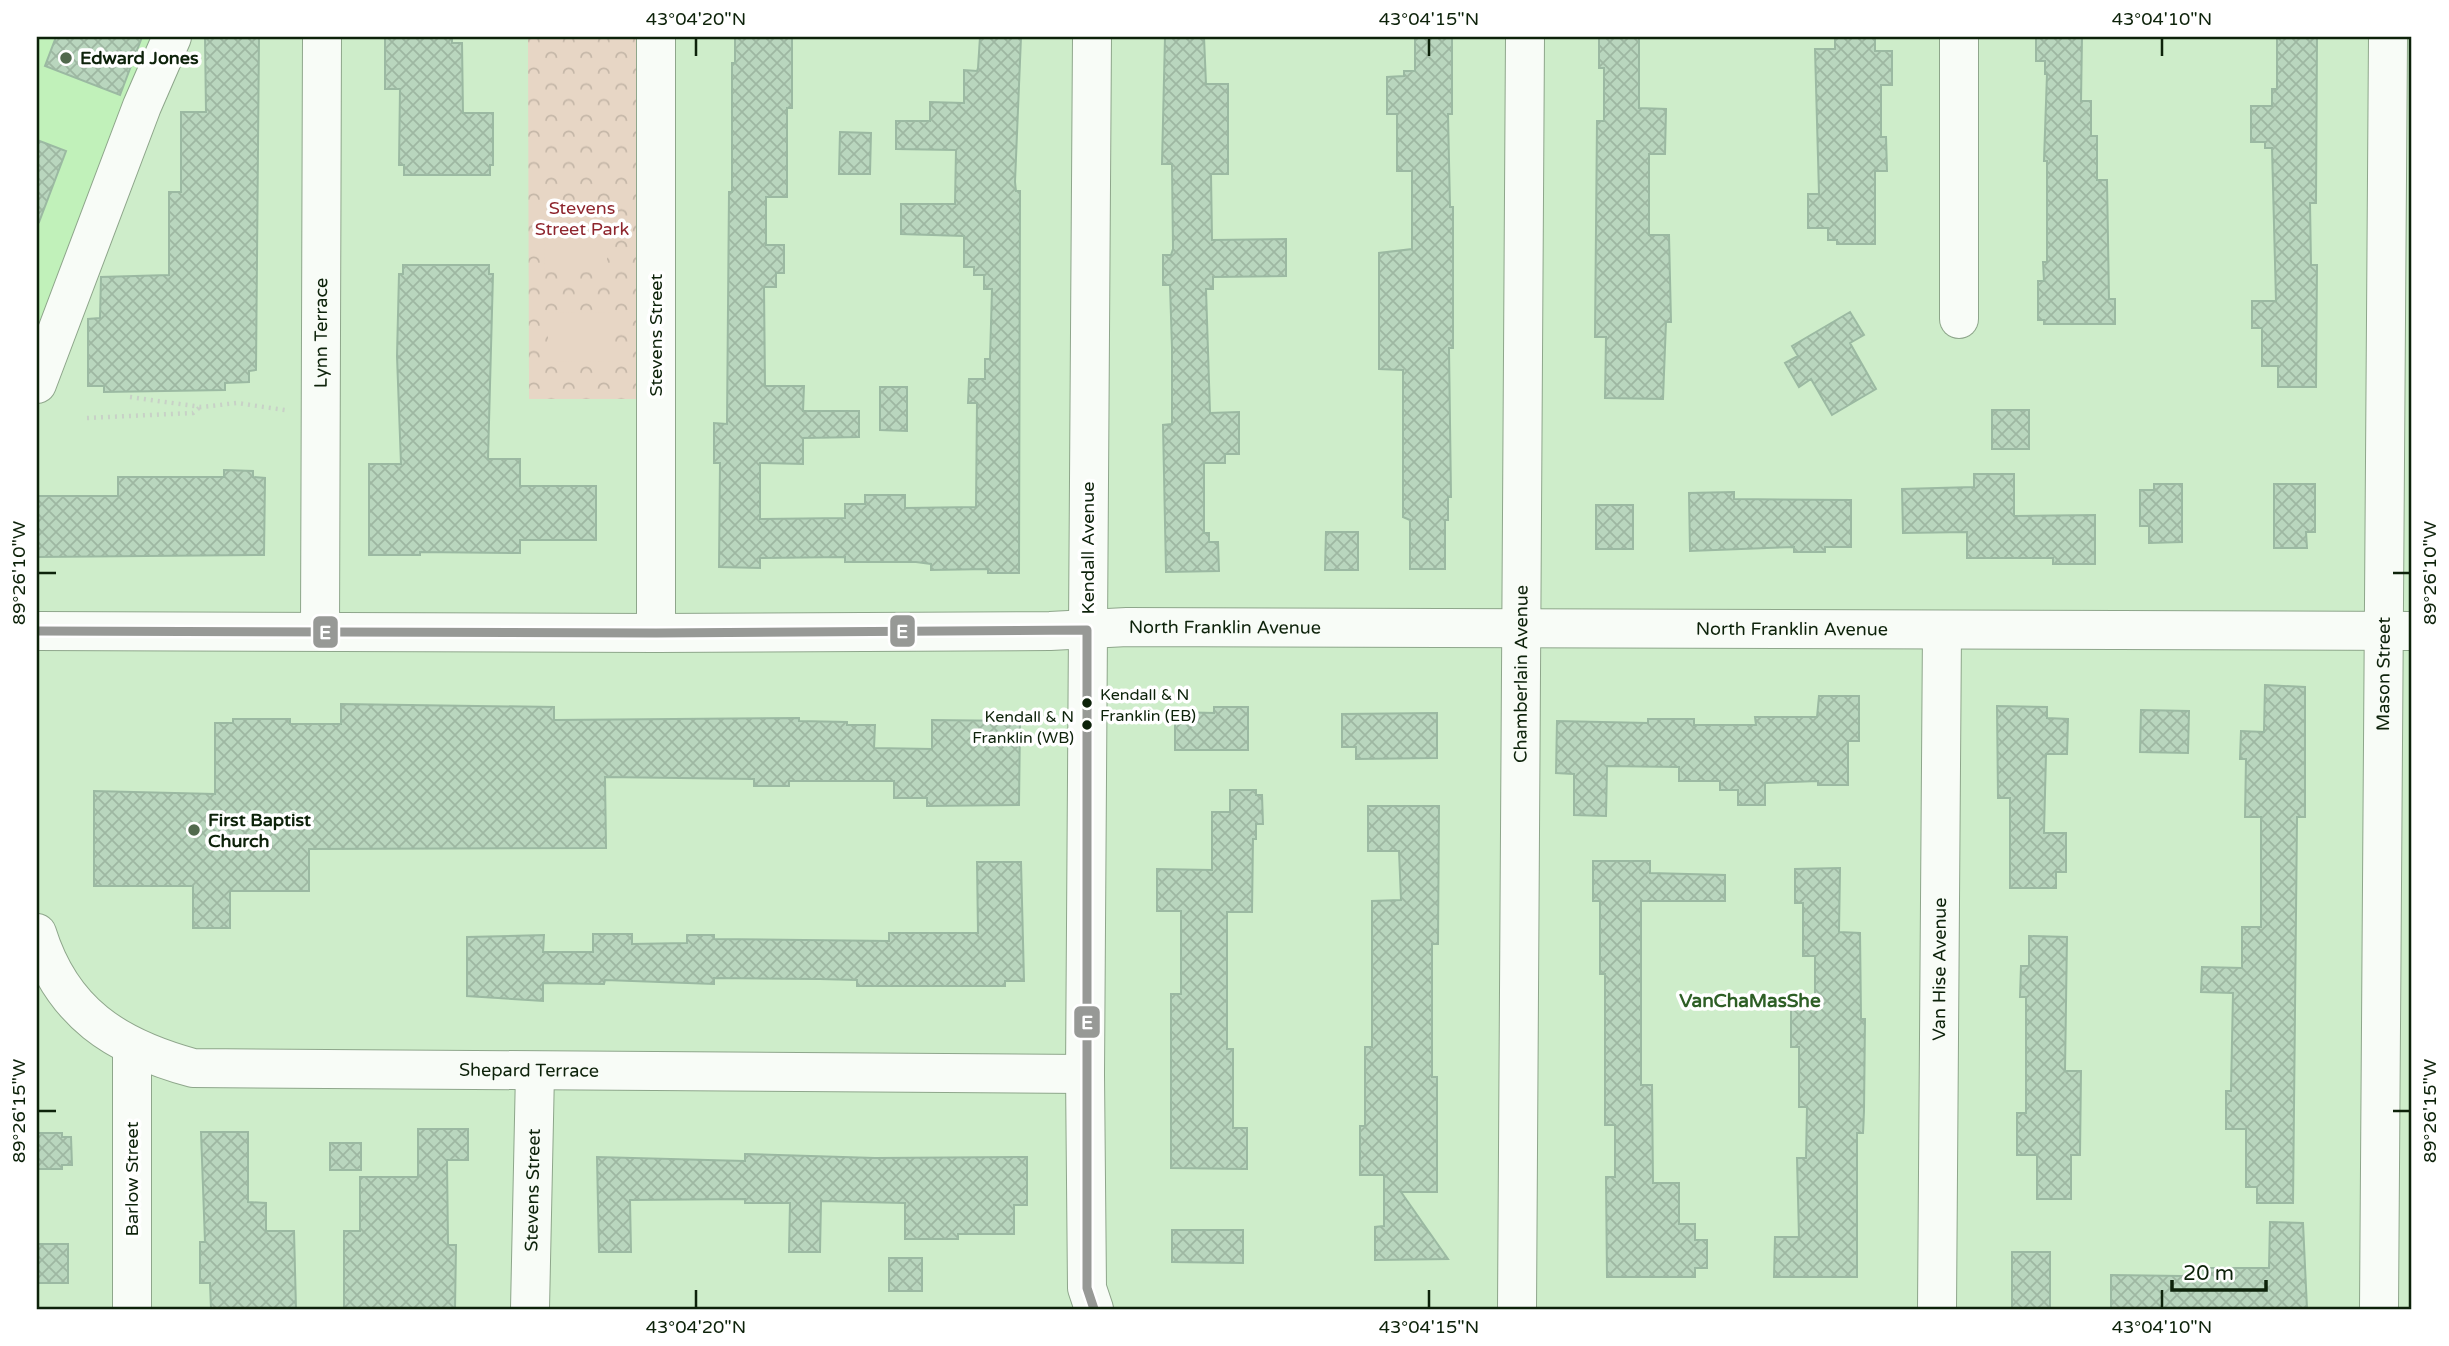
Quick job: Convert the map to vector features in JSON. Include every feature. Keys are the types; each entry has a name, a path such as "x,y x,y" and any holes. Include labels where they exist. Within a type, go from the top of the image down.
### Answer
{"street":[{"path":"37,384 142,106 172,37"},
{"name":"Lynn Terrace","path":"320,631 322,37"},
{"name":"Stevens Street","path":"656,37 656,633"},
{"name":"Kendall Avenue","path":"1092,37 1085,1074 1087,1288 1094,1309"},
{"name":"Chamberlain Avenue","path":"1517,1309 1525,37"},
{"path":"1959,37 1959,319"},
{"name":"Mason Street","path":"2379,1309 2398,631 2388,37"},
{"name":"North Franklin Avenue","path":"37,631 656,633 1087,630 1127,627 2398,631"},
{"name":"Van Hise Avenue","path":"1937,1309 1942,630"},
{"name":"Shepard Terrace","path":"37,933 55,978 72,1001 94,1022 132,1048 193,1068 1085,1074"},
{"name":"Barlow Street","path":"132,1048 132,1309"},
{"name":"Stevens Street","path":"530,1309 535,1072"}],"path":[{"path":"130,397 201,407 237,403 267,410 290,410"},
{"path":"88,418 193,413 201,407"}],"shaded area":[{"path":"37,37 172,37 37,384"}],"green space":[{"name":"Stevens Street Park","path":"528,37 636,37 637,399 529,399"},
{"path":"545,201 607,201 607,272 544,272"},
{"path":"614,312 614,361 548,362 548,313"}],"building":[{"path":"56,37 142,37 120,95 45,66"},
{"path":"205,37 259,37 256,370 249,371 249,382 225,383 225,390 104,392 104,386 88,386 88,319 100,318 101,277 169,275 169,192 181,192 181,112 206,112"},
{"path":"385,37 452,37 452,43 462,43 463,113 493,113 493,165 490,165 490,175 404,175 404,165 399,165 400,89 385,89"},
{"path":"735,37 792,37 792,108 787,108 787,197 766,197 766,245 784,245 784,273 776,273 776,287 764,287 765,386 804,386 803,411 859,411 859,437 803,438 803,464 760,463 760,519 845,518 845,504 865,504 865,495 905,495 905,508 976,507 977,403 968,403 969,379 985,379 985,359 990,359 992,289 984,289 984,275 974,275 974,267 964,267 964,236 901,234 901,204 955,204 956,150 896,149 896,121 930,121 930,102 964,103 964,70 977,71 980,37 1021,37 1015,182 1016,191 1020,191 1019,573 988,573 988,569 931,570 931,564 845,562 845,557 760,558 760,568 719,567 720,463 714,463 714,423 727,424 729,192 732,192 732,63 735,63"},
{"path":"1165,37 1204,37 1206,84 1228,84 1228,174 1211,174 1212,240 1286,239 1286,276 1213,277 1213,289 1206,289 1210,413 1239,412 1239,454 1225,454 1225,463 1204,463 1204,533 1209,533 1209,542 1218,542 1219,571 1166,572 1163,425 1172,424 1172,348 1170,285 1163,285 1163,255 1171,255 1173,249 1172,164 1162,164"},
{"path":"1415,37 1452,37 1452,114 1448,114 1450,207 1453,207 1453,348 1449,348 1451,497 1448,497 1448,520 1445,520 1445,569 1410,569 1410,520 1403,517 1403,370 1379,369 1379,253 1412,249 1412,171 1397,171 1397,114 1387,114 1387,77 1404,76 1404,71 1415,71"},
{"path":"1599,37 1639,37 1639,108 1666,109 1665,154 1649,154 1649,235 1669,235 1671,322 1666,322 1663,399 1605,398 1606,337 1595,337 1597,121 1604,121 1604,68 1599,68"},
{"path":"1835,37 1875,37 1875,51 1892,51 1892,85 1881,85 1881,137 1886,137 1887,171 1875,171 1875,244 1837,244 1837,240 1828,240 1828,228 1808,228 1808,194 1819,194 1815,49 1835,49"},
{"path":"2036,37 2082,37 2081,101 2091,101 2091,136 2097,136 2097,180 2107,180 2109,299 2115,299 2115,324 2044,324 2044,320 2038,320 2038,281 2044,281 2043,262 2047,262 2047,161 2044,161 2047,74 2045,61 2036,61"},
{"path":"2277,37 2317,37 2316,203 2310,203 2311,265 2317,265 2316,387 2278,387 2278,366 2262,366 2262,328 2252,328 2252,301 2276,301 2272,148 2265,148 2265,142 2251,142 2251,106 2272,106 2272,89 2277,89"},
{"path":"840,132 871,133 870,174 839,174"},
{"path":"37,140 66,151 39,222 37,221"},
{"path":"403,265 489,265 489,274 493,274 488,459 520,459 520,486 596,486 596,540 520,540 520,553 420,552 420,555 369,555 369,464 401,464 397,356 399,274 403,274"},
{"path":"1850,312 1864,335 1850,343 1876,389 1832,415 1811,379 1799,387 1785,363 1798,356 1792,346"},
{"path":"880,387 907,387 907,431 880,430"},
{"path":"1992,410 2029,410 2029,449 1992,449"},
{"path":"224,470 253,471 253,477 265,478 264,555 37,557 37,496 118,496 118,477 224,477"},
{"path":"1974,474 2014,474 2014,516 2095,515 2095,564 2053,564 2053,558 1967,558 1967,532 1903,533 1902,489 1974,487"},
{"path":"2154,484 2182,484 2182,542 2149,543 2149,526 2140,526 2140,490 2154,490"},
{"path":"2274,484 2315,484 2315,532 2306,532 2307,548 2274,548"},
{"path":"1734,492 1734,499 1851,500 1851,547 1825,547 1825,552 1794,552 1794,547 1690,551 1689,493"},
{"path":"1596,505 1633,505 1633,549 1596,549"},
{"path":"1326,532 1358,532 1358,570 1325,570"},
{"path":"2265,685 2305,687 2305,817 2297,817 2293,1203 2257,1203 2257,1187 2246,1187 2246,1129 2226,1129 2226,1091 2231,1091 2233,993 2201,992 2202,967 2242,968 2242,927 2261,927 2261,817 2245,817 2246,759 2240,759 2241,731 2264,732"},
{"path":"1819,696 1859,696 1859,741 1848,741 1848,785 1818,785 1818,781 1765,783 1765,805 1738,805 1738,790 1720,790 1720,781 1679,781 1679,767 1607,766 1606,816 1574,815 1574,774 1556,773 1557,721 1648,723 1648,719 1694,719 1694,725 1756,725 1755,717 1817,717"},
{"path":"341,704 554,707 554,720 799,718 799,721 875,725 874,748 932,749 932,720 1020,721 1019,805 927,806 927,798 894,798 894,781 789,781 789,786 754,786 754,779 605,777 606,848 309,849 309,891 230,891 230,928 193,928 193,886 94,886 94,791 215,794 215,723 233,723 233,719 290,719 290,724 341,724"},
{"path":"1997,706 2047,707 2047,718 2068,719 2067,754 2046,754 2044,833 2066,833 2066,872 2056,872 2056,888 2010,888 2010,798 1998,798"},
{"path":"1214,707 1248,707 1248,750 1175,750 1175,712 1214,713"},
{"path":"2141,710 2189,711 2188,753 2140,752"},
{"path":"1437,713 1437,758 1356,759 1356,747 1342,747 1342,714"},
{"path":"1230,790 1256,790 1256,795 1262,795 1263,824 1256,824 1256,839 1253,839 1252,912 1227,912 1227,1049 1233,1049 1233,1128 1247,1128 1247,1169 1171,1168 1171,994 1181,994 1181,911 1157,911 1157,869 1212,870 1212,812 1230,812"},
{"path":"1368,806 1439,806 1438,944 1432,944 1432,1077 1437,1077 1437,1192 1401,1192 1448,1259 1375,1260 1375,1227 1384,1226 1384,1175 1360,1175 1360,1126 1365,1126 1365,1047 1372,1047 1372,901 1401,900 1399,851 1368,851"},
{"path":"1593,861 1650,861 1650,873 1725,875 1725,901 1641,901 1641,1085 1652,1085 1653,1183 1679,1183 1679,1224 1695,1224 1695,1240 1707,1240 1707,1268 1695,1268 1695,1277 1607,1277 1606,1177 1615,1177 1615,1125 1605,1125 1605,974 1600,974 1600,901 1593,901"},
{"path":"977,862 1021,862 1024,981 1005,981 1005,986 857,986 857,980 820,979 714,978 714,984 605,980 604,984 543,983 543,1001 467,996 467,937 544,935 543,952 593,952 593,934 632,934 632,944 687,943 687,935 714,935 714,939 889,941 889,933 978,933"},
{"path":"1840,868 1839,932 1860,933 1861,1019 1865,1019 1863,1133 1857,1133 1857,1277 1774,1277 1775,1237 1799,1237 1797,1158 1806,1158 1807,1107 1799,1107 1799,1047 1791,1047 1791,1007 1815,1007 1815,956 1803,956 1803,903 1795,903 1795,869"},
{"path":"2029,936 2067,937 2065,1071 2081,1071 2080,1155 2071,1155 2071,1199 2037,1199 2037,1155 2017,1155 2017,1113 2026,1113 2026,997 2020,997 2021,966 2029,966"},
{"path":"418,1129 468,1129 468,1160 447,1160 448,1245 456,1245 455,1309 344,1309 344,1231 360,1231 360,1177 418,1177"},
{"path":"201,1132 248,1132 248,1202 266,1203 266,1231 294,1231 296,1309 211,1309 210,1283 200,1283 200,1242 205,1242"},
{"path":"37,1133 62,1133 62,1137 71,1137 72,1165 62,1165 62,1169 37,1169"},
{"path":"330,1143 361,1143 361,1170 330,1170"},
{"path":"745,1154 875,1158 1027,1157 1027,1205 1014,1205 1014,1234 958,1234 958,1239 905,1239 905,1203 821,1201 820,1252 789,1252 790,1203 745,1203 745,1199 630,1200 631,1252 599,1252 597,1157 745,1161"},
{"path":"2270,1222 2303,1223 2307,1309 2111,1309 2111,1275 2182,1276 2197,1273 2197,1268 2269,1268"},
{"path":"1172,1230 1243,1230 1243,1263 1172,1262"},
{"path":"37,1244 68,1244 68,1283 37,1283"},
{"path":"2012,1252 2050,1252 2050,1309 2012,1309"},
{"path":"889,1258 922,1258 922,1291 889,1291"}],"transit line":[{"name":"E","path":"37,631 656,633 1087,630 1087,1288 1094,1309"}],"place":[{"name":"Edward Jones","path":"66,58"},
{"name":"Kendall & N Franklin (EB)","path":"1087,703"},
{"name":"Kendall & N Franklin (WB)","path":"1087,725"},
{"name":"First Baptist Church","path":"194,830"}],"district":[{"name":"VanChaMasShe","path":"1750,1000"}]}
